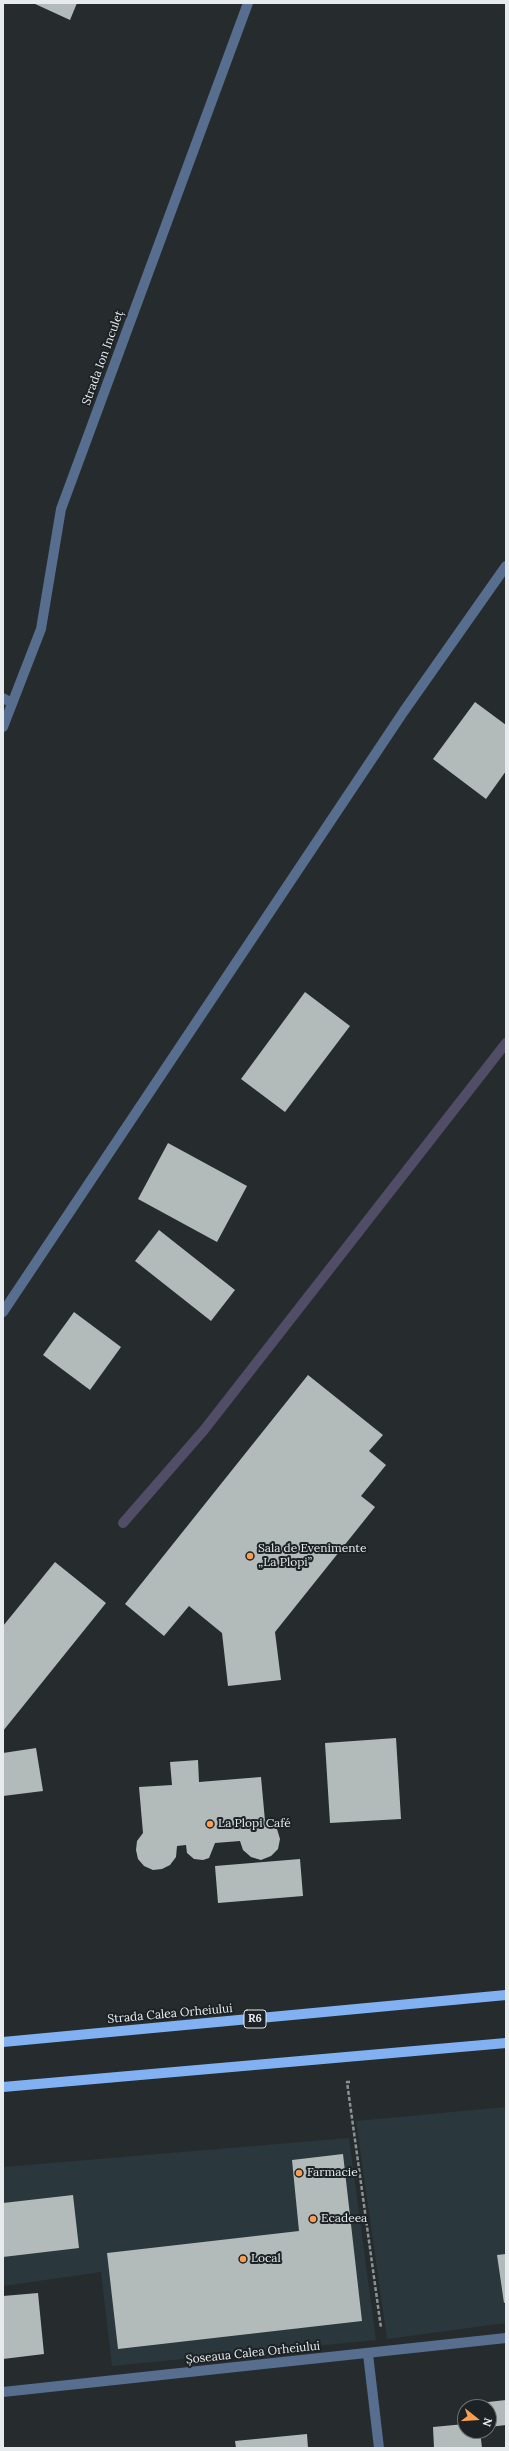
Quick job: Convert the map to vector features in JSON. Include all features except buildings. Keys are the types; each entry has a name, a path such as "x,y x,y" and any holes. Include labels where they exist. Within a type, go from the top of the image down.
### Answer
{"main road":[{"name":"Strada Calea Orheiului","path":"3,2042 506,1995"},
{"path":"3,2087 506,2043"}],"street":[{"name":"Strada Ion Inculeț","path":"3,727 41,629 60,509 248,3"},
{"path":"3,1312 404,711 506,566"},
{"path":"3,698 12,703"},
{"name":"Șoseaua Calea Orheiului","path":"3,2392 506,2338"},
{"path":"368,2354 379,2448"}],"path":[{"path":"347,2082 385,2352"}],"shaded area":[{"path":"506,2107 506,2323 387,2339 356,2121"},
{"path":"349,2138 376,2340 112,2366 101,2272 3,2286 3,2167"}],"waterway":[{"path":"123,1523 204,1430 506,1043"}],"place":[{"name":"Sala de Evenimente „La Plopi”","path":"250,1556"},
{"name":"La Plopi Café","path":"210,1824"},
{"name":"Farmacie","path":"299,2173"},
{"name":"Ecadeea","path":"313,2219"},
{"name":"Local","path":"243,2259"}]}
